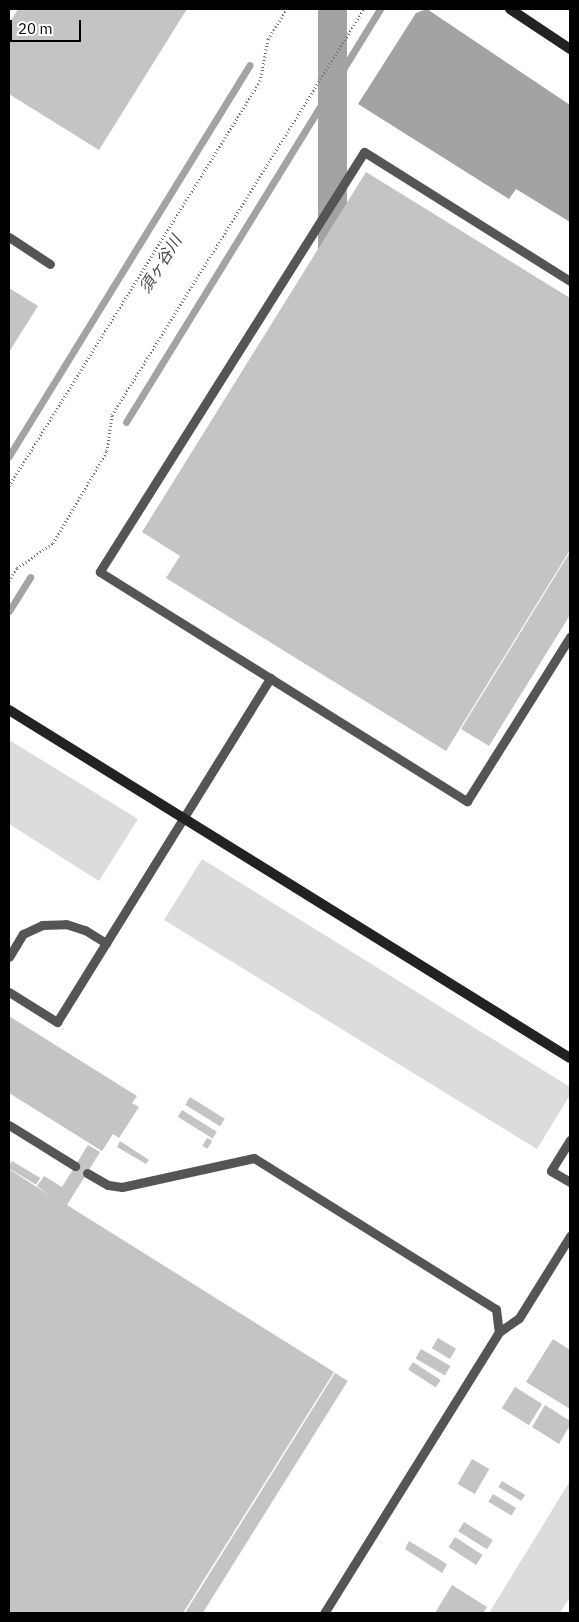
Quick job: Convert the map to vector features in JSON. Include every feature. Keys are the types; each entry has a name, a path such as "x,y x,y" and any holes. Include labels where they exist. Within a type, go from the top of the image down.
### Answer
{"street":[{"path":"510,9 570,49"},
{"path":"9,710 570,1058"}],"lane":[{"path":"570,281 364,152 100,572 467,801 570,637"},
{"path":"9,237 50,264"},
{"path":"9,992 57,1022 270,678"},
{"path":"9,957 23,934 42,925 66,924 85,930 106,943"},
{"path":"9,1125 75,1166"},
{"path":"570,1140 551,1171 570,1182"},
{"path":"87,1173 108,1185 122,1187 254,1158 496,1309 499,1332"},
{"path":"324,1613 499,1332 519,1318 570,1236"}],"path":[{"path":"9,486 260,81 268,39 287,9"},
{"path":"9,581 17,568 52,543 107,452 112,414 364,9"}],"shaded area":[{"path":"318,9 347,9 347,598 318,598"},
{"path":"427,9 570,105 570,222 516,189 509,199 358,104 416,13"},
{"path":"9,740 138,819 99,881 9,824"},
{"path":"202,859 570,1087 570,1095 537,1149 164,920"},
{"path":"570,1481 570,1597 560,1613 489,1613"}],"building":[{"path":"18,9 187,9 99,150 9,94 9,24"},
{"path":"366,172 570,298 570,550 446,751 166,578 180,556 142,532"},
{"path":"9,288 38,306 9,352"},
{"path":"570,552 570,615 489,746 461,729"},
{"path":"9,1016 137,1096 132,1103 139,1107 119,1138 113,1134 120,1123 102,1151 9,1093"},
{"path":"190,1097 225,1119 220,1126 185,1105"},
{"path":"182,1110 217,1132 213,1139 178,1117"},
{"path":"207,1138 212,1141 208,1149 202,1146"},
{"path":"120,1141 149,1160 146,1164 117,1147"},
{"path":"88,1145 100,1152 67,1205 334,1372 183,1613 9,1613 9,1169 49,1195 37,1186 44,1176 62,1187"},
{"path":"12,1161 40,1178 36,1185 9,1169"},
{"path":"438,1338 456,1349 450,1359 432,1348"},
{"path":"553,1339 570,1350 570,1409 526,1382"},
{"path":"421,1349 450,1366 445,1376 416,1359"},
{"path":"413,1362 441,1380 436,1388 408,1370"},
{"path":"335,1373 348,1381 203,1613 185,1613"},
{"path":"515,1387 542,1404 529,1425 502,1408"},
{"path":"545,1405 570,1421 570,1425 559,1444 532,1427"},
{"path":"472,1459 489,1469 475,1494 458,1484"},
{"path":"502,1481 525,1495 522,1501 498,1487"},
{"path":"493,1494 516,1508 512,1516 488,1502"},
{"path":"464,1522 493,1540 487,1549 458,1531"},
{"path":"455,1537 483,1555 476,1565 448,1547"},
{"path":"409,1541 447,1564 442,1573 405,1549"},
{"path":"452,1585 487,1607 483,1613 435,1613"}],"waterway":[{"path":"126,422 380,9"},
{"path":"9,456 250,65"},
{"path":"9,611 30,577"}],"water label":[{"name":"須ヶ谷川","path":"160,264"}]}
